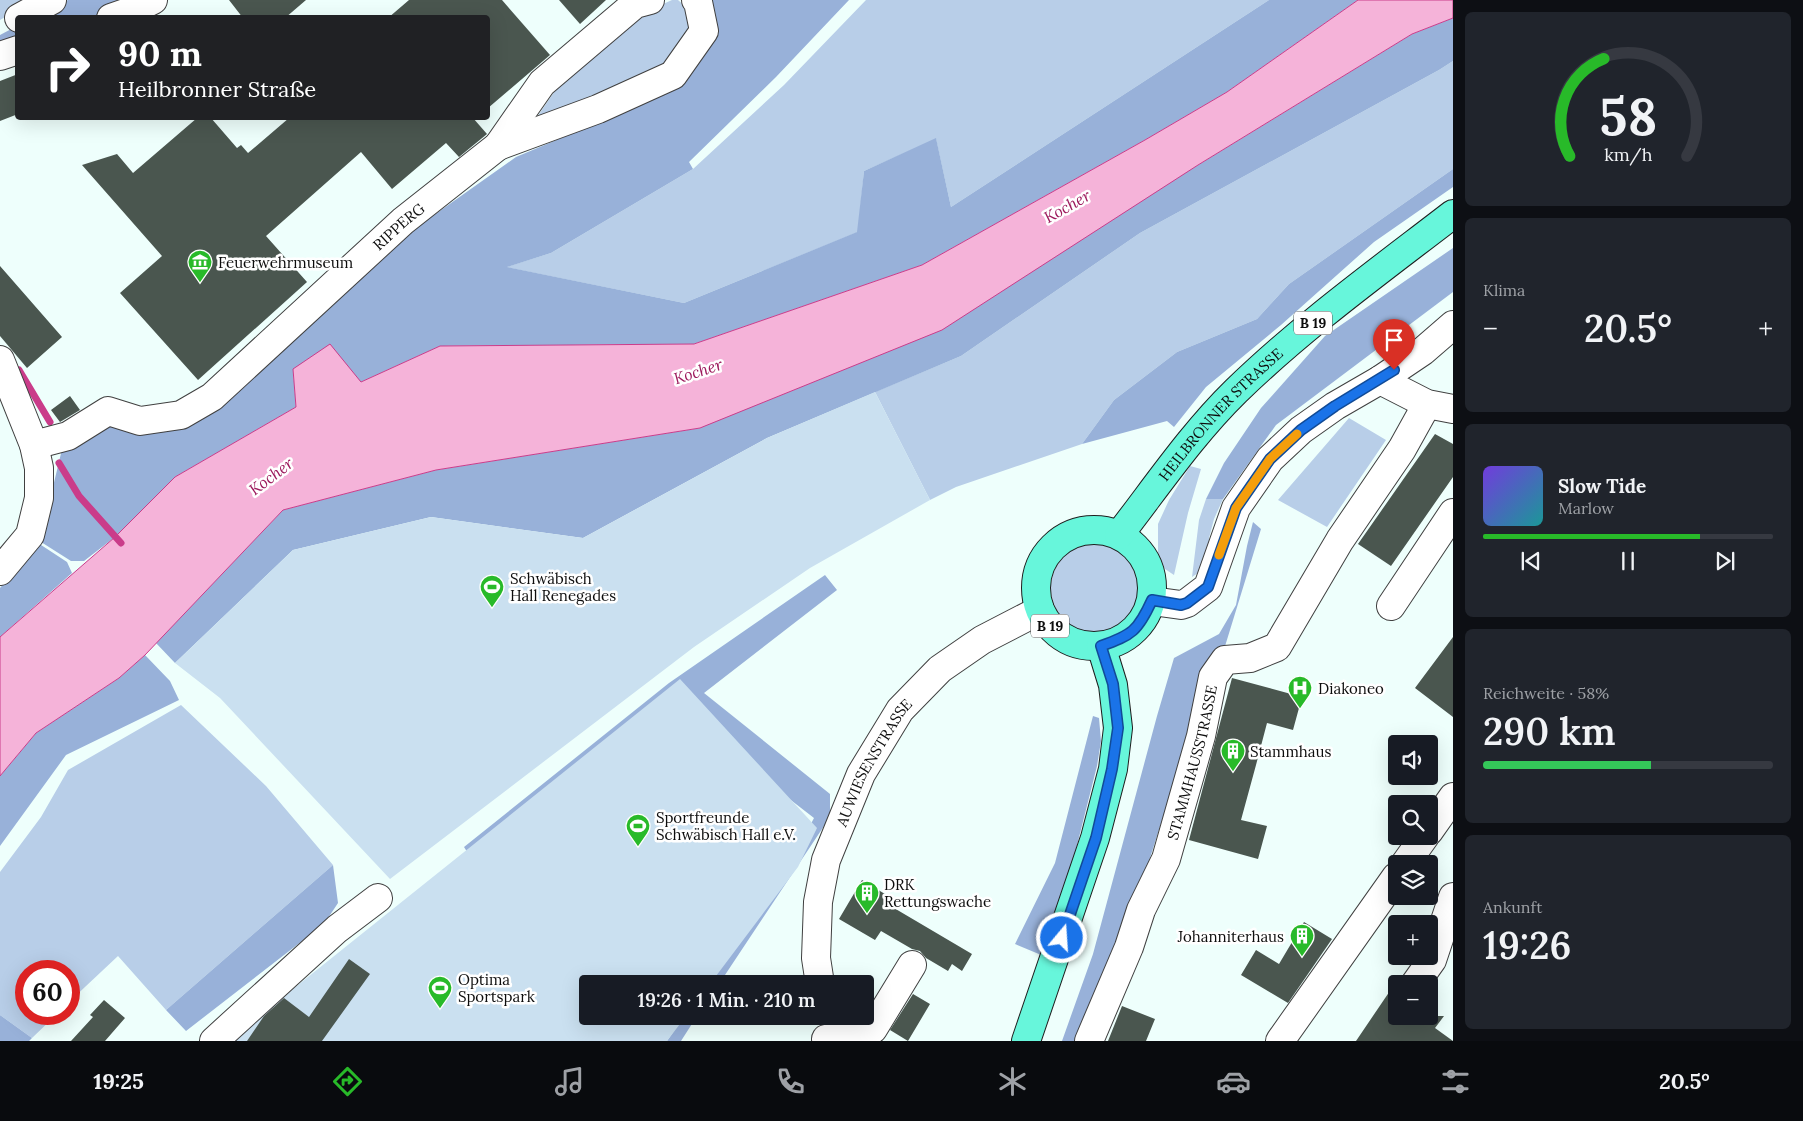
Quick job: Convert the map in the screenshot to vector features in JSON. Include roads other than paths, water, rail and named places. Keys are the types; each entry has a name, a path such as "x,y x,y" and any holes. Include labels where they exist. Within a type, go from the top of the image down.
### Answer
{"main road":[{"name":"HEILBRONNER STRASSE","path":"1119,535 1186,447 1235,392 1293,338 1453,214"},
{"name":"B 19","path":"1092,529 1119,535 1139,550 1149,566 1152,580 1152,600 1143,621 1125,638 1101,646 1078,644 1060,636 1051,628 1040,610 1035,590 1038,570 1048,551 1064,538 1092,529"},
{"path":"1026,1041 1096,838 1112,769 1118,728 1113,684 1101,646"}],"street":[{"path":"24,15 52,0"},
{"path":"120,15 153,0"},
{"path":"498,146 598,109 673,75 704,31 696,0"},
{"name":"RIPPERG","path":"34,445 68,436 108,411 140,421 181,415 212,397 403,221 498,146 542,84 642,2"},
{"path":"0,27 15,20"},
{"path":"0,56 15,51"},
{"path":"1152,600 1181,605 1187,603 1208,587 1236,508 1270,459 1301,430 1335,406 1380,380 1423,350 1453,325"},
{"path":"0,360 34,445 39,468 39,498 30,535 0,571"},
{"path":"1380,380 1444,404"},
{"name":"STAMMHAUSSTRASSE","path":"1089,1041 1129,947 1141,910 1166,859 1201,736 1213,677 1225,660 1250,658 1277,647 1340,540 1402,448 1444,404"},
{"path":"1391,606 1453,513"},
{"name":"AUWIESENSTRASSE","path":"819,975 816,958 820,894 826,860 861,774 900,710 940,669 982,640 1040,610"},
{"path":"1438,818 1453,796"},
{"path":"1280,1041 1388,888"},
{"path":"1421,975 1432,960 1453,897"},
{"path":"214,1041 337,930 378,898"},
{"path":"826,1032 873,1029 912,965"}],"water":[{"name":"Kocher","path":"1358,0 1453,0 1453,18 1412,34 1198,165 942,330 700,428 436,470 283,510 145,655 119,678 36,733 0,776 0,637 115,537 175,477 296,407 293,369 330,344 361,382 440,346 694,344 922,265 1227,92"}],"waterway":[{"path":"19,370 50,422"},
{"path":"59,463 79,496 121,543"}],"place":[{"name":"Feuerwehrmuseum","path":"200,283"},
{"name":"Schwäbisch Hall Renegades","path":"492,608"},
{"name":"Diakoneo","path":"1300,709"},
{"name":"Stammhaus","path":"1233,772"},
{"name":"Sportfreunde Schwäbisch Hall e.V.","path":"638,847"},
{"name":"DRK Rettungswache","path":"867,914"},
{"name":"Johanniterhaus","path":"1302,957"},
{"name":"Optima Sportspark","path":"440,1009"}]}
